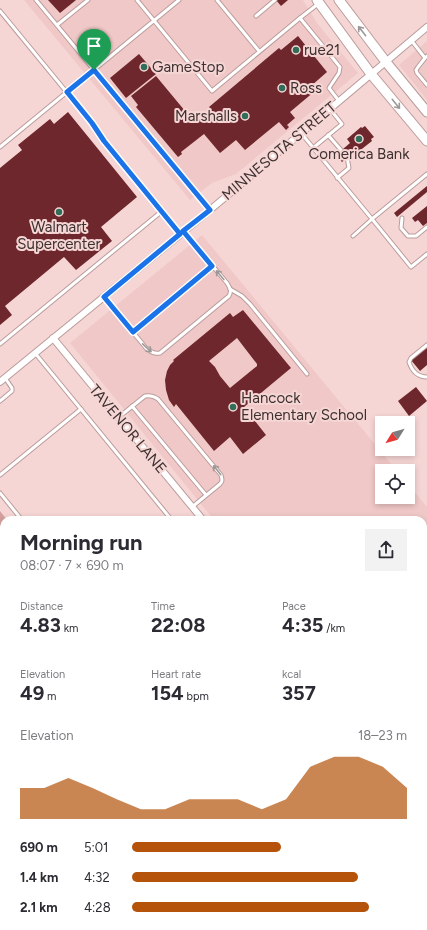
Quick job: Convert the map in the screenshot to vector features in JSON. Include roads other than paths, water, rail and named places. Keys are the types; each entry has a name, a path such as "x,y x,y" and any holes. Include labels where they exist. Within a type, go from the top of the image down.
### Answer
{"main road":[{"path":"339,0 386,62 427,112"},
{"path":"318,1 371,74 427,142"}],"street":[{"name":"MINNESOTA STREET","path":"2,380 210,210 427,27"},
{"name":"TAVENOR LANE","path":"53,338 199,516"}],"lane":[{"path":"36,0 210,210"},
{"path":"57,26 88,0"},
{"path":"137,0 212,91 300,18 318,1"},
{"path":"0,147 179,0"},
{"path":"217,0 259,52"},
{"path":"256,16 275,0"},
{"path":"0,11 92,123 104,141 161,212 212,266 230,289 242,296 250,304 307,374"},
{"path":"300,18 340,67 339,73 329,88 339,100"},
{"path":"411,40 426,57 416,70 427,85"},
{"path":"313,148 342,124 330,109"},
{"path":"301,133 411,267 427,254"},
{"path":"328,135 341,150"},
{"path":"337,178 349,168 347,158"},
{"path":"353,236 427,174"},
{"path":"0,344 161,212"},
{"path":"402,218 401,228 408,236 416,236 427,227"},
{"path":"133,332 212,266"},
{"path":"104,297 150,352 160,353 229,296 231,292 230,289"},
{"path":"427,345 411,358 409,362 411,368 417,374 421,377 427,377"},
{"path":"35,353 168,516"},
{"path":"0,401 12,391 12,388 2,380"},
{"path":"118,418 148,395 158,399 168,411 221,475 222,481 220,484 192,507"},
{"path":"132,406 206,496"},
{"path":"0,474 81,409"},
{"path":"0,493 19,516"}],"place":[{"name":"rue21","path":"296,50"},
{"name":"GameStop","path":"144,67"},
{"name":"Ross","path":"282,88"},
{"name":"Marshalls","path":"245,116"},
{"name":"Comerica Bank","path":"359,139"},
{"name":"Walmart Supercenter","path":"59,212"},
{"name":"Hancock Elementary School","path":"233,407"}]}
